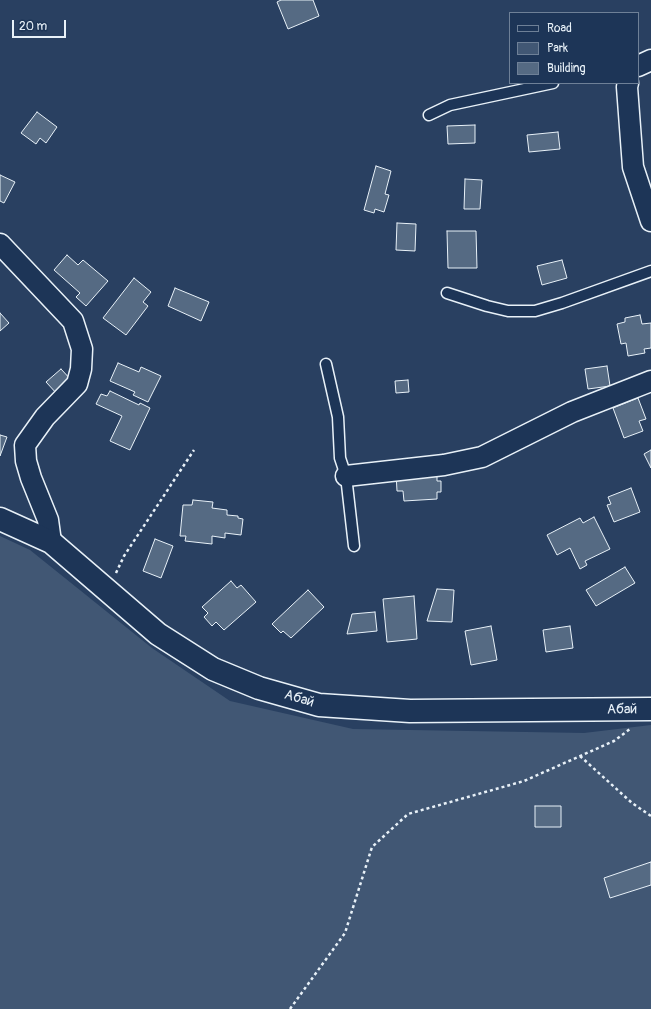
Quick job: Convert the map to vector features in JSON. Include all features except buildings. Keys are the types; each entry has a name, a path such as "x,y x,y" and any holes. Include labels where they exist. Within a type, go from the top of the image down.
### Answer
{"street":[{"path":"639,66 651,60"},
{"path":"628,84 633,167 651,221"},
{"path":"0,244 73,321 82,349 81,369 77,384 45,417 25,445 26,461 48,520 51,542"},
{"path":"346,476 444,465 482,457 572,412 651,382"},
{"name":"Абай","path":"0,519 51,542 158,634 213,669 259,688 319,705 410,711 651,709"}],"lane":[{"path":"429,116 450,105 548,84"},
{"path":"447,293 508,311 535,311 651,271"},
{"path":"326,364 338,417 340,458 346,476 354,546"}],"path":[{"path":"107,591 124,556 194,450"},
{"path":"290,1009 345,933 372,847 408,814 524,781 614,741 632,728"},
{"path":"580,756 632,803 651,816"}],"green space":[{"path":"0,536 30,550 152,648 230,701 353,729 584,733 651,725 651,1009 0,1009"}]}
